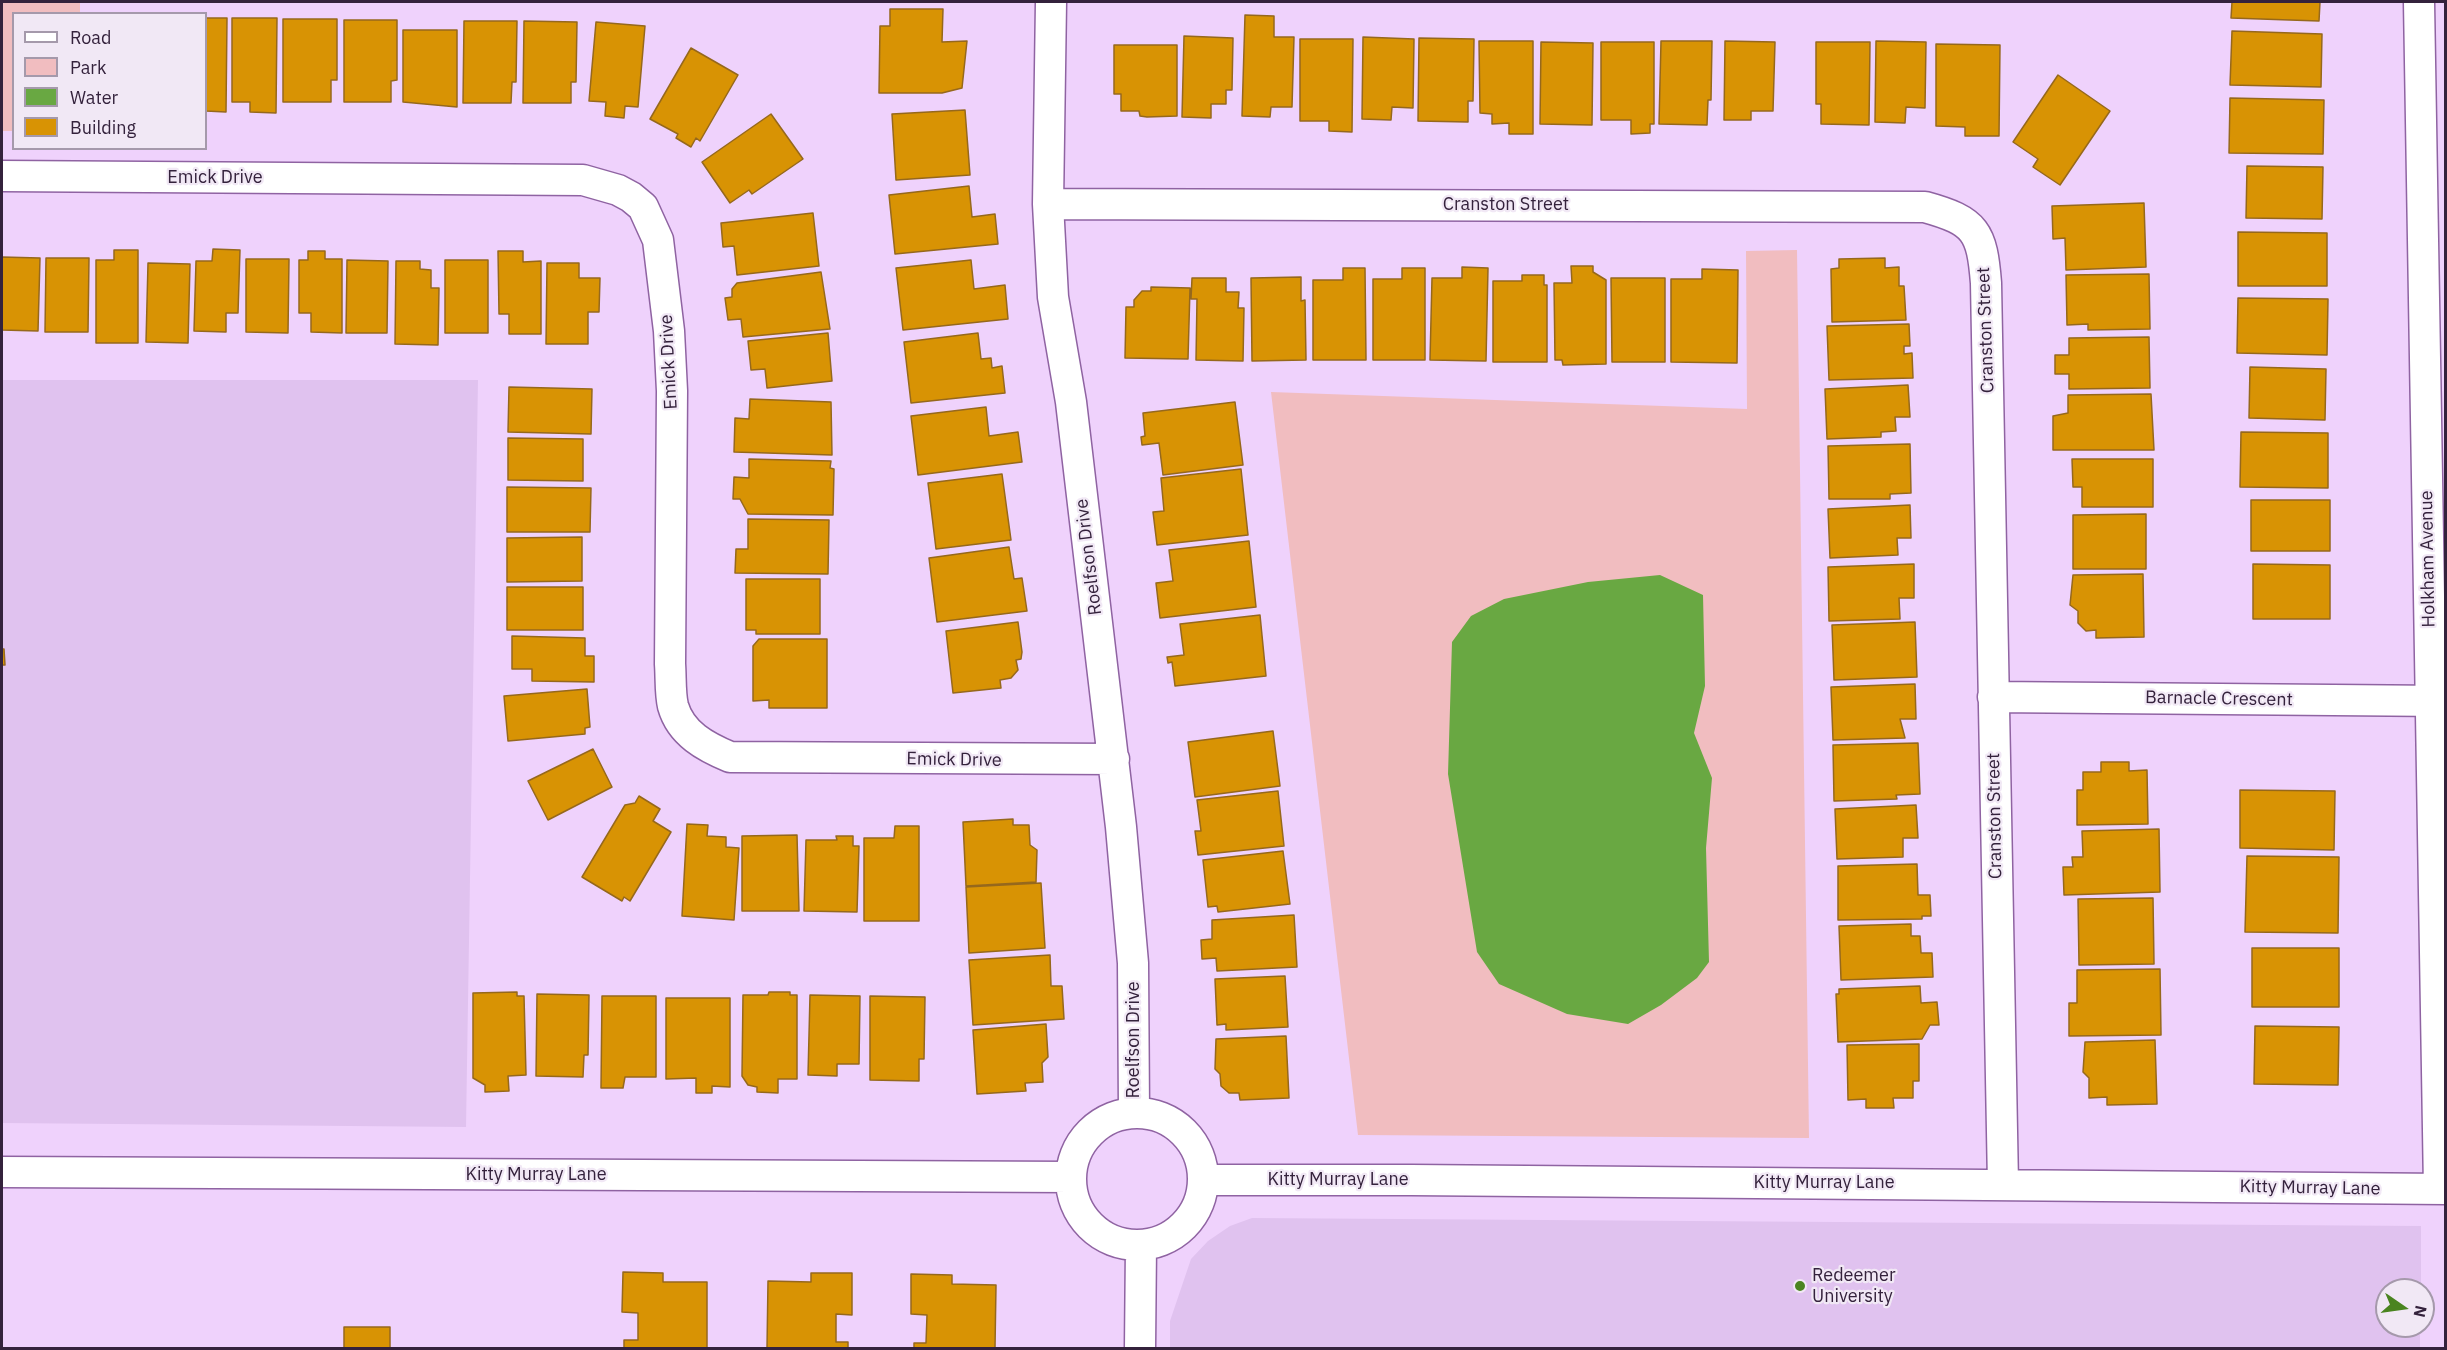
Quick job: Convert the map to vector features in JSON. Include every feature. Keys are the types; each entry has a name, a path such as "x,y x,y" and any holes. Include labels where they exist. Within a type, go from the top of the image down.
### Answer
{"street":[{"name":"Roelfson Drive","path":"1051,2 1048,204 1053,297 1071,402 1114,759 1133,963 1134,1112"},
{"name":"Holkham Avenue","path":"2419,2 2438,701 2442,1189"},
{"name":"Emick Drive","path":"2,176 583,180 618,190 643,207 651,222 658,240 665,285 672,391 670,664 673,706 685,729 702,746 730,757 1114,759"},
{"name":"Cranston Street","path":"1048,204 1925,207 1950,214 1972,227 1983,251 1986,283 2002,1184"},
{"name":"Barnacle Crescent","path":"1993,697 2438,701"},
{"path":"1134,1112 1155,1115 1175,1124 1191,1139 1200,1158 1203,1180 1200,1199 1191,1217 1178,1231 1160,1241 1141,1245 1119,1242 1100,1233 1084,1218 1074,1198 1071,1177 1075,1157 1084,1140 1098,1125 1115,1116 1134,1112"},
{"name":"Kitty Murray Lane","path":"2,1172 1071,1177"},
{"name":"Kitty Murray Lane","path":"1203,1180 2002,1184 2442,1189"},
{"path":"1140,1348 1141,1245"}],"shaded area":[{"path":"2,380 478,380 466,1127 2,1123"},
{"name":"Redeemer University","path":"1252,1218 2421,1226 2421,1278 2375,1278 2375,1338 2420,1338 2420,1348 1170,1348 1170,1321 1191,1259 1208,1241 1230,1226"}],"green space":[{"path":"2,2 80,2 80,12 12,12 12,131 2,131"},
{"path":"1349,2 1565,2 1349,3"},
{"path":"1797,250 1809,1138 1358,1135 1271,392 1747,409 1746,251"}],"water":[{"path":"1660,575 1703,595 1705,686 1694,733 1712,778 1706,848 1709,962 1697,978 1661,1005 1628,1024 1567,1014 1499,984 1477,952 1448,774 1452,642 1471,616 1504,599 1588,582"}],"building":[{"path":"2232,2 2320,2 2319,21 2231,18"},
{"path":"890,9 943,9 942,42 967,41 962,88 942,93 879,93 880,26 890,26"},
{"path":"1245,15 1274,16 1274,37 1294,37 1292,107 1271,107 1270,117 1242,116"},
{"path":"207,18 227,18 226,112 207,111"},
{"path":"232,18 277,18 276,113 250,112 250,102 232,102"},
{"path":"283,19 337,19 337,80 331,80 331,102 283,102"},
{"path":"344,20 397,20 397,80 391,81 391,102 344,102"},
{"path":"464,21 517,21 516,82 512,82 511,103 463,103"},
{"path":"524,21 577,22 576,82 571,82 571,103 523,103"},
{"path":"596,22 645,26 638,107 625,106 624,118 605,116 606,102 589,101"},
{"path":"403,30 457,30 457,107 403,102"},
{"path":"2232,31 2322,34 2321,87 2230,85"},
{"path":"1184,36 1233,38 1232,90 1226,90 1226,104 1211,104 1211,118 1182,117"},
{"path":"1363,37 1414,39 1413,108 1392,107 1391,120 1362,119"},
{"path":"1419,38 1474,39 1473,101 1468,101 1468,122 1418,121"},
{"path":"1300,39 1353,39 1352,132 1329,131 1329,121 1300,121"},
{"path":"1479,41 1533,41 1533,134 1509,134 1509,123 1492,124 1492,114 1480,113"},
{"path":"1661,41 1712,41 1711,100 1708,100 1707,125 1659,124"},
{"path":"1725,41 1775,42 1773,111 1751,111 1751,120 1724,120"},
{"path":"1876,41 1926,42 1925,108 1906,107 1905,123 1875,122"},
{"path":"1541,42 1593,43 1592,125 1540,124"},
{"path":"1601,42 1654,42 1654,124 1650,124 1650,133 1631,134 1631,120 1601,120"},
{"path":"1816,42 1870,42 1869,125 1821,124 1821,104 1816,104"},
{"path":"1936,44 2000,45 1999,136 1965,136 1965,127 1936,126"},
{"path":"1114,45 1177,45 1177,116 1147,117 1140,116 1139,111 1121,111 1121,94 1114,94"},
{"path":"691,48 738,75 700,141 696,138 691,147 676,138 678,134 650,119"},
{"path":"2058,75 2110,111 2060,185 2033,167 2038,159 2013,142"},
{"path":"2230,98 2324,100 2323,154 2229,153"},
{"path":"965,110 970,175 896,180 892,114"},
{"path":"771,114 803,159 752,194 749,190 730,203 702,162"},
{"path":"2247,166 2323,167 2322,219 2246,218"},
{"path":"969,186 972,217 995,214 998,244 895,254 889,195"},
{"path":"2144,203 2146,267 2066,270 2065,238 2053,239 2052,206"},
{"path":"813,213 819,266 737,275 734,246 723,247 721,223"},
{"path":"2238,232 2327,233 2327,286 2238,286"},
{"path":"213,249 240,250 238,313 226,313 226,332 194,331 196,261 212,261"},
{"path":"114,250 138,250 138,343 96,343 96,260 114,260"},
{"path":"308,251 325,251 325,259 342,259 342,333 311,332 311,313 299,313 299,260 308,260"},
{"path":"498,251 523,251 523,262 541,261 541,334 509,334 509,314 499,314"},
{"path":"2,257 40,258 38,331 2,330"},
{"path":"46,258 89,258 88,332 45,332"},
{"path":"1885,258 1885,268 1899,267 1899,286 1904,286 1906,320 1832,322 1831,269 1839,268 1839,259"},
{"path":"246,259 289,259 288,333 246,332"},
{"path":"347,260 388,261 387,333 346,333"},
{"path":"445,260 488,260 488,333 445,333"},
{"path":"971,260 974,289 1005,285 1008,319 903,330 896,268"},
{"path":"396,261 420,261 420,269 431,270 431,288 439,288 438,345 395,344"},
{"path":"148,263 190,264 188,343 146,342"},
{"path":"547,263 579,263 579,278 600,278 599,312 588,312 588,344 546,344"},
{"path":"1571,266 1593,266 1593,272 1606,280 1606,364 1563,365 1562,360 1555,360 1554,283 1572,283"},
{"path":"1462,267 1488,268 1486,361 1430,360 1432,278 1462,278"},
{"path":"1343,268 1365,268 1366,360 1313,360 1313,280 1343,280"},
{"path":"1402,268 1425,268 1425,360 1373,360 1373,279 1402,279"},
{"path":"1702,269 1738,270 1737,363 1671,362 1671,279 1702,279"},
{"path":"821,272 830,329 743,337 741,319 728,320 725,298 732,297 732,289 737,283"},
{"path":"2149,274 2150,329 2088,330 2088,324 2067,325 2066,275"},
{"path":"1522,275 1544,275 1544,285 1547,285 1547,362 1493,362 1493,281 1522,281"},
{"path":"1301,277 1301,301 1305,300 1306,360 1252,361 1251,278"},
{"path":"1192,278 1226,278 1226,292 1239,292 1238,308 1244,308 1243,361 1196,360 1197,299 1191,299"},
{"path":"1611,278 1665,278 1665,362 1612,362"},
{"path":"1151,287 1190,288 1188,359 1125,358 1126,307 1134,307 1134,300 1142,291 1151,291"},
{"path":"2238,298 2328,299 2327,355 2237,353"},
{"path":"1909,324 1910,346 1904,346 1904,354 1912,353 1913,378 1829,380 1827,326"},
{"path":"828,333 832,381 767,388 765,369 751,370 748,341"},
{"path":"978,333 981,359 991,358 992,368 1002,366 1005,393 911,403 904,342"},
{"path":"2149,337 2150,388 2069,389 2069,374 2055,374 2055,355 2069,355 2069,338"},
{"path":"2250,367 2326,369 2325,420 2249,418"},
{"path":"1908,385 1910,417 1895,417 1896,431 1881,432 1881,437 1827,439 1825,389"},
{"path":"509,387 592,389 591,434 508,432"},
{"path":"2151,394 2154,450 2053,450 2053,416 2068,413 2068,395"},
{"path":"750,399 831,402 832,455 734,452 735,418 749,419"},
{"path":"1235,402 1243,465 1163,475 1159,443 1142,445 1141,437 1145,436 1143,413"},
{"path":"986,407 989,436 1018,432 1022,462 918,475 911,416"},
{"path":"2241,432 2328,433 2328,488 2240,487"},
{"path":"508,438 583,439 583,481 508,480"},
{"path":"1910,444 1911,493 1890,494 1890,499 1829,499 1828,446"},
{"path":"749,459 831,461 830,468 834,469 833,515 748,514 740,499 733,499 734,477 749,478"},
{"path":"2072,459 2153,459 2153,507 2082,507 2082,487 2073,487"},
{"path":"1241,469 1248,535 1157,545 1153,512 1164,511 1161,478"},
{"path":"1002,474 1011,540 936,549 928,483"},
{"path":"507,487 591,488 590,532 507,532"},
{"path":"2251,500 2330,500 2330,551 2251,551"},
{"path":"1910,505 1911,538 1897,538 1898,555 1830,558 1828,509"},
{"path":"2146,514 2146,569 2073,569 2073,515"},
{"path":"748,519 829,520 828,574 735,573 736,549 748,549"},
{"path":"582,537 582,581 507,582 507,538"},
{"path":"1249,541 1256,607 1160,618 1156,583 1173,581 1169,550"},
{"path":"1009,547 1014,579 1022,578 1027,611 937,622 929,558"},
{"path":"1914,564 1914,598 1899,598 1900,619 1829,621 1828,567"},
{"path":"2253,564 2330,565 2330,619 2253,619"},
{"path":"2143,574 2144,637 2096,638 2096,630 2086,631 2078,623 2078,611 2070,605 2073,575"},
{"path":"746,579 820,579 820,634 756,634 756,630 746,630"},
{"path":"507,587 583,587 583,630 507,630"},
{"path":"1260,615 1266,676 1175,686 1172,662 1168,663 1167,657 1184,655 1180,624"},
{"path":"1018,622 1022,652 1021,659 1016,660 1018,670 1011,678 1000,680 1001,688 953,693 946,631"},
{"path":"1915,622 1917,677 1834,680 1832,625"},
{"path":"512,636 585,638 585,656 594,656 594,682 532,681 532,669 512,669"},
{"path":"759,639 827,639 827,708 769,708 769,700 753,701 753,646"},
{"path":"2,649 4,649 5,665 2,665"},
{"path":"1915,684 1916,719 1900,719 1905,738 1833,740 1831,687"},
{"path":"587,689 590,727 585,728 585,734 508,741 504,696"},
{"path":"1273,731 1280,786 1195,797 1188,742"},
{"path":"1918,743 1920,794 1896,795 1897,799 1834,801 1833,745"},
{"path":"593,749 612,787 548,820 528,781"},
{"path":"2101,762 2129,762 2129,771 2147,770 2148,824 2077,825 2077,790 2083,790 2083,772 2101,772"},
{"path":"2240,790 2335,791 2334,850 2240,848"},
{"path":"1278,791 1284,846 1198,855 1195,831 1201,831 1197,800"},
{"path":"639,796 660,809 653,821 671,832 630,901 624,897 622,901 582,877 625,805 635,803"},
{"path":"1916,805 1918,838 1903,838 1903,857 1837,859 1835,809"},
{"path":"1013,819 1013,825 1029,825 1030,845 1037,850 1036,882 966,886 963,822"},
{"path":"687,824 708,825 707,836 726,837 726,847 739,848 734,920 682,916"},
{"path":"895,826 919,826 919,921 864,921 864,838 894,838"},
{"path":"2159,829 2160,892 2064,895 2063,867 2073,867 2072,857 2083,857 2082,831"},
{"path":"797,835 799,911 742,911 742,836"},
{"path":"836,836 853,836 853,846 859,846 857,912 804,911 806,840 837,840"},
{"path":"1283,851 1290,904 1218,912 1217,906 1208,907 1203,860"},
{"path":"2247,856 2339,857 2338,933 2245,932"},
{"path":"1917,864 1918,895 1930,895 1931,916 1922,916 1922,919 1838,920 1838,866"},
{"path":"1041,883 1045,948 969,953 966,887"},
{"path":"2153,898 2154,964 2079,965 2078,899"},
{"path":"1294,915 1297,967 1217,971 1216,958 1202,959 1201,940 1212,939 1212,920"},
{"path":"1911,924 1911,936 1920,936 1921,953 1932,953 1933,977 1841,980 1839,926"},
{"path":"2252,948 2339,948 2339,1007 2252,1007"},
{"path":"1050,955 1051,986 1062,986 1064,1019 973,1025 969,960"},
{"path":"2160,969 2161,1035 2069,1036 2069,1003 2077,1003 2077,970"},
{"path":"1285,976 1288,1027 1226,1030 1226,1024 1217,1025 1215,979"},
{"path":"1920,986 1921,1003 1937,1002 1939,1025 1930,1025 1922,1039 1838,1042 1836,994 1839,994 1839,989"},
{"path":"517,992 517,996 524,996 526,1075 508,1076 509,1091 485,1092 485,1085 473,1078 473,993"},
{"path":"769,992 790,992 790,995 797,995 797,1079 778,1079 778,1093 757,1092 757,1087 748,1085 742,1076 743,995 768,995"},
{"path":"537,994 589,995 588,1055 584,1055 583,1077 536,1076"},
{"path":"810,995 860,996 859,1064 837,1064 837,1076 808,1075"},
{"path":"602,996 656,996 656,1077 625,1077 623,1088 601,1088"},
{"path":"870,996 925,997 924,1059 919,1059 919,1081 870,1080"},
{"path":"666,998 730,998 730,1087 712,1086 712,1093 696,1093 696,1078 666,1079"},
{"path":"1046,1024 1048,1057 1042,1063 1043,1082 1025,1083 1026,1091 977,1094 973,1030"},
{"path":"2255,1026 2339,1027 2338,1085 2254,1084"},
{"path":"1286,1036 1289,1098 1240,1100 1239,1093 1229,1093 1221,1086 1220,1074 1215,1069 1216,1039"},
{"path":"2155,1040 2157,1104 2107,1105 2107,1097 2089,1098 2089,1078 2083,1072 2085,1042"},
{"path":"1919,1044 1919,1081 1913,1081 1913,1098 1893,1098 1894,1108 1866,1108 1866,1099 1848,1100 1847,1045"},
{"path":"623,1272 663,1273 663,1282 707,1282 707,1348 624,1348 624,1340 638,1340 638,1313 622,1312"},
{"path":"811,1273 852,1273 852,1315 836,1314 836,1342 848,1342 848,1348 767,1348 768,1281 811,1282"},
{"path":"911,1274 952,1275 952,1284 996,1285 995,1348 914,1348 914,1343 926,1343 927,1315 911,1314"},
{"path":"344,1327 390,1327 390,1348 344,1348"}],"place":[{"name":"Redeemer University","path":"1800,1286"}]}
